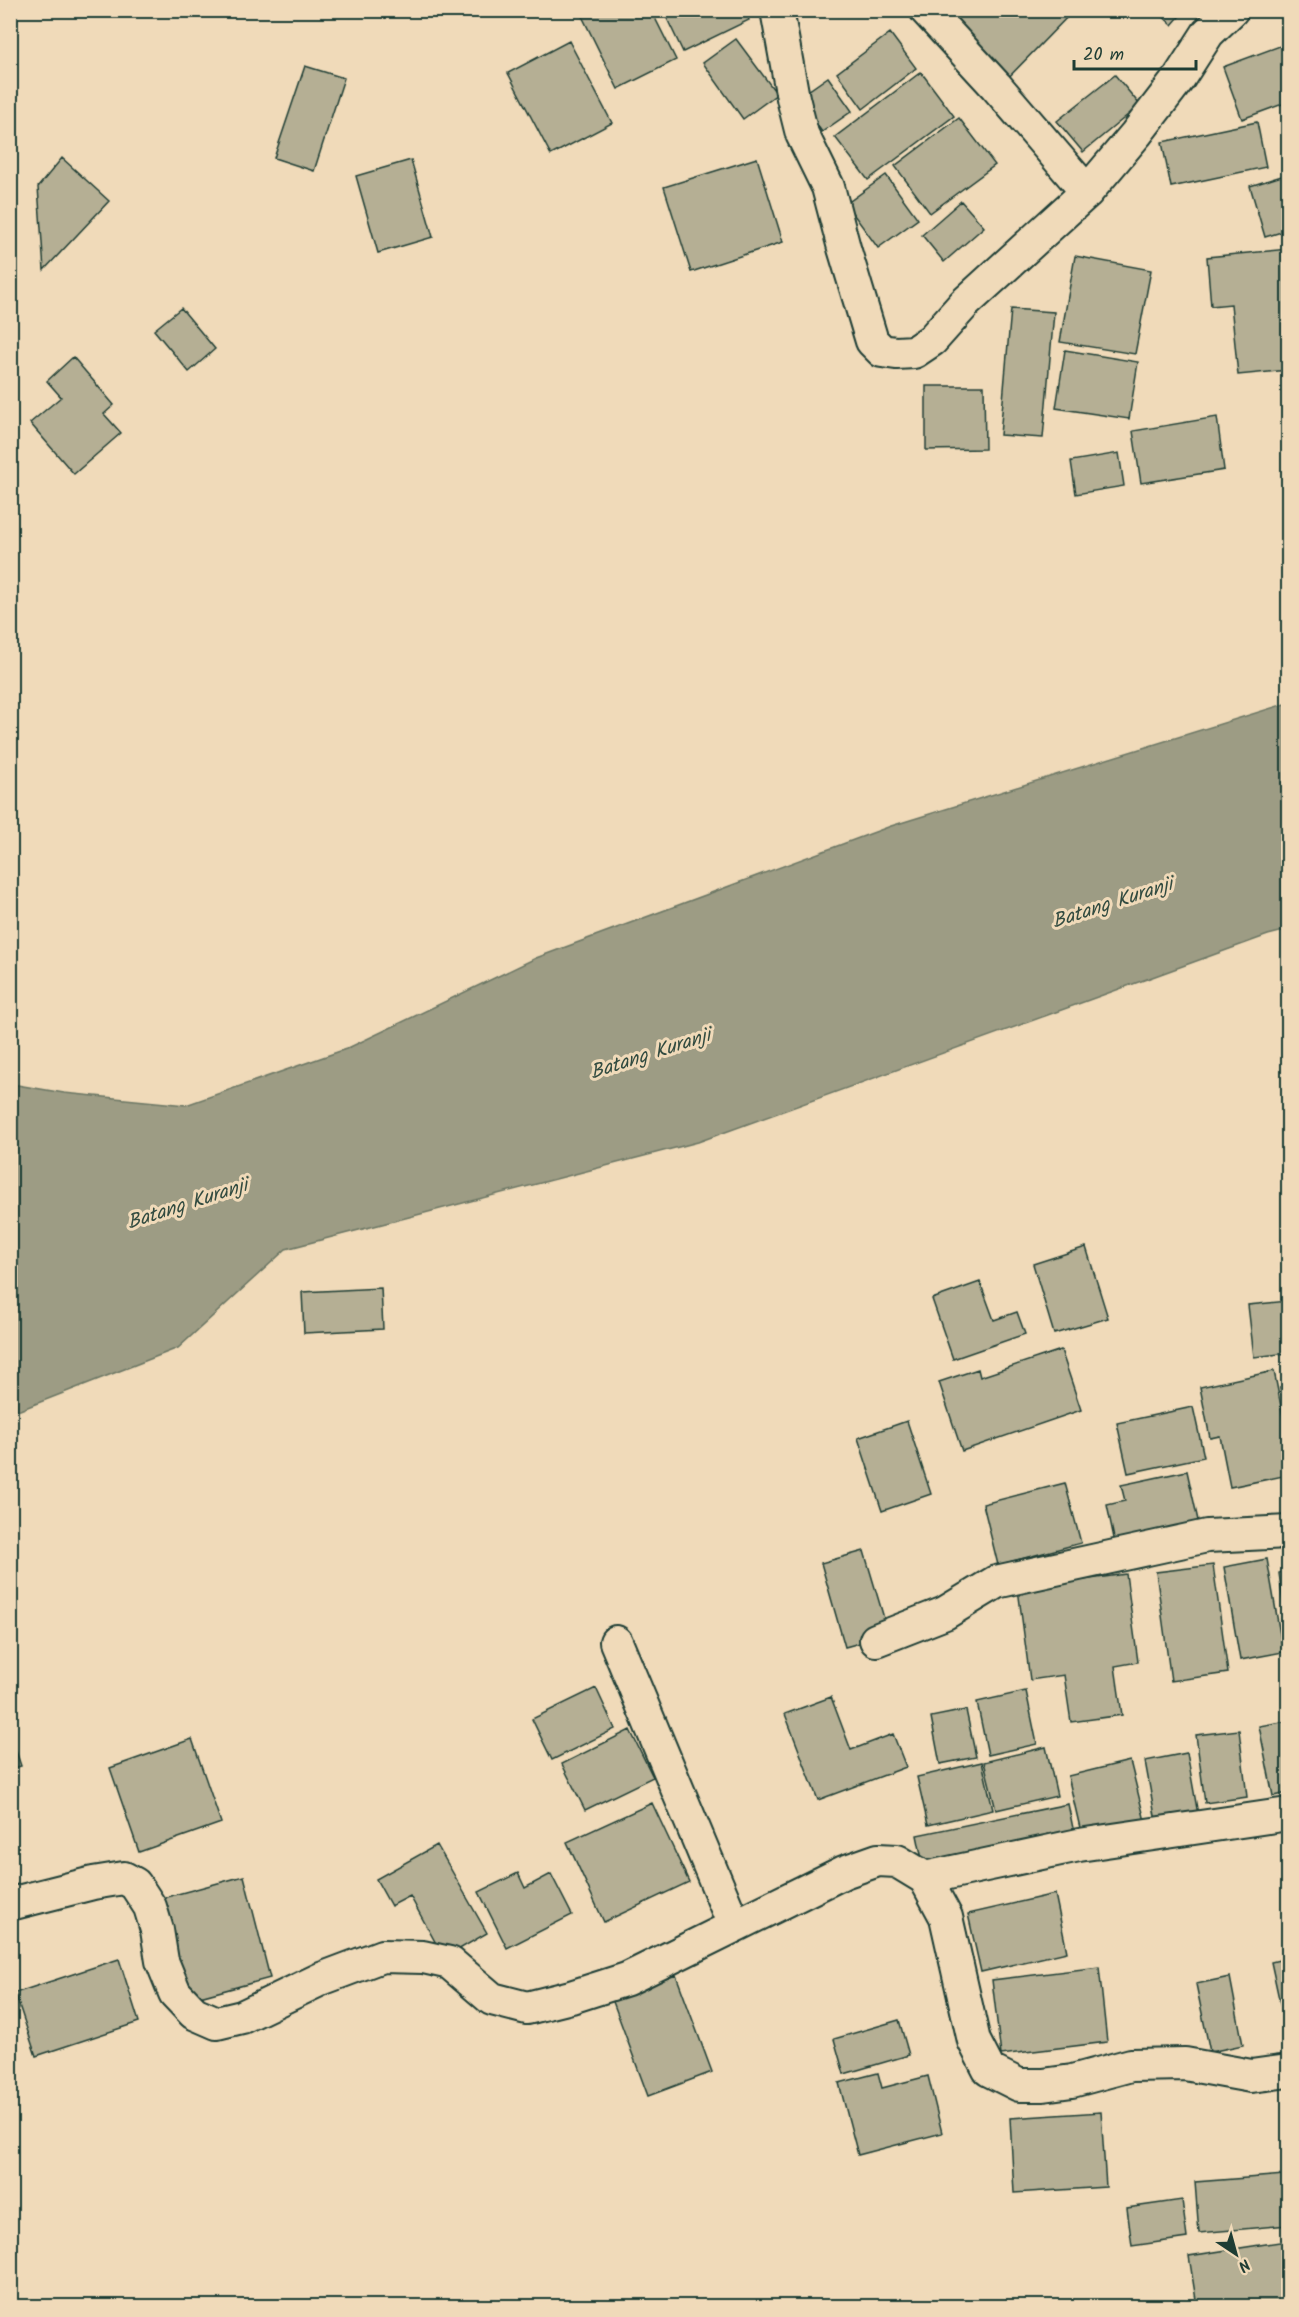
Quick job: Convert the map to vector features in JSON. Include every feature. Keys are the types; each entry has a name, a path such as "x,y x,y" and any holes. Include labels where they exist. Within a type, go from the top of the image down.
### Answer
{"street":[{"path":"777,10 802,134 828,187 872,341 882,351 896,353 914,352 932,340 965,303 1087,192 1179,78 1208,33 1232,10"},
{"path":"926,10 996,86 1087,192"},
{"path":"876,1640 945,1613 996,1582 1207,1536 1288,1532"},
{"path":"616,1642 734,1925"},
{"path":"925,1878 1080,1845 1288,1814"},
{"path":"10,1904 93,1883 124,1878 135,1884 150,1907 157,1930 162,1961 175,1993 194,2013 218,2022 242,2017 321,1979 382,1956 423,1957 450,1963 492,1999 527,2008 627,1979 844,1872 878,1860 897,1861 925,1878 946,1917 974,2041 989,2070 1019,2085 1072,2082 1131,2065 1185,2064 1251,2076 1288,2071"}],"water":[{"name":"Batang Kuranji","path":"1288,703 1288,930 1268,935 698,1142 286,1249 178,1348 20,1410 11,1411 11,1084 64,1093 186,1105 346,1049 536,958 891,826"}],"building":[{"path":"593,10 651,10 676,60 618,89 582,16"},
{"path":"663,10 744,10 749,20 683,52"},
{"path":"941,10 1074,10 1006,80"},
{"path":"1156,10 1185,10 1172,25"},
{"path":"890,33 916,68 863,109 837,73"},
{"path":"736,39 777,94 743,119 703,63"},
{"path":"569,41 612,123 551,155 508,73"},
{"path":"1288,43 1288,102 1242,119 1223,67"},
{"path":"305,66 344,78 314,171 274,158"},
{"path":"921,72 954,116 868,180 835,137"},
{"path":"1115,75 1140,105 1083,152 1057,121"},
{"path":"828,77 852,111 822,132 798,98"},
{"path":"959,118 995,165 930,213 895,166"},
{"path":"1257,122 1266,167 1171,187 1162,142"},
{"path":"62,158 109,201 44,270 38,187"},
{"path":"757,158 783,242 691,272 664,187"},
{"path":"411,160 433,237 378,253 356,176"},
{"path":"1288,174 1288,230 1265,237 1250,186"},
{"path":"886,175 918,219 878,248 846,204"},
{"path":"961,201 984,227 944,262 922,235"},
{"path":"1288,249 1288,370 1238,375 1231,304 1211,306 1207,257"},
{"path":"1075,256 1151,270 1135,354 1060,342"},
{"path":"181,308 215,349 189,372 154,330"},
{"path":"1011,309 1054,312 1043,438 1000,435"},
{"path":"1065,350 1138,362 1129,419 1056,408"},
{"path":"73,357 114,405 104,414 121,433 74,474 30,423 61,397 47,381"},
{"path":"926,386 984,386 985,449 926,450"},
{"path":"1217,417 1224,470 1141,483 1133,431"},
{"path":"1119,453 1124,486 1076,494 1071,461"},
{"path":"1086,1247 1108,1318 1054,1334 1033,1264"},
{"path":"980,1282 994,1320 1017,1312 1025,1334 953,1359 932,1299"},
{"path":"381,1288 383,1329 304,1333 302,1292"},
{"path":"1288,1301 1288,1353 1254,1357 1248,1305"},
{"path":"1061,1350 1081,1410 962,1451 939,1382 978,1369 980,1377"},
{"path":"1274,1371 1288,1441 1288,1475 1230,1487 1220,1436 1210,1438 1200,1387"},
{"path":"1288,1385 1288,1420 1280,1387"},
{"path":"1193,1407 1204,1457 1128,1473 1117,1423"},
{"path":"907,1421 931,1494 882,1511 858,1438"},
{"path":"1187,1471 1199,1525 1115,1543 1107,1505 1125,1501 1121,1485"},
{"path":"1065,1483 1081,1543 998,1565 983,1504"},
{"path":"864,1551 889,1635 845,1647 821,1563"},
{"path":"1267,1559 1283,1652 1240,1660 1224,1567"},
{"path":"1213,1565 1228,1673 1171,1681 1156,1572"},
{"path":"1288,1571 1288,1639 1279,1573"},
{"path":"1126,1574 1138,1662 1115,1666 1122,1715 1071,1722 1064,1675 1030,1680 1018,1589"},
{"path":"596,1688 615,1729 552,1760 532,1719"},
{"path":"1026,1691 1037,1744 988,1755 977,1702"},
{"path":"831,1697 851,1750 893,1734 906,1767 818,1800 785,1714"},
{"path":"966,1710 976,1757 940,1764 931,1717"},
{"path":"1288,1721 1288,1793 1273,1796 1259,1726"},
{"path":"630,1730 653,1777 585,1810 562,1764"},
{"path":"1239,1730 1247,1797 1205,1803 1196,1735"},
{"path":"10,1733 21,1766 10,1769"},
{"path":"192,1739 221,1823 139,1852 110,1768"},
{"path":"1046,1747 1057,1796 996,1810 984,1762"},
{"path":"1187,1753 1199,1820 1157,1827 1145,1761"},
{"path":"1130,1761 1146,1825 1083,1841 1068,1776"},
{"path":"982,1762 993,1810 928,1825 917,1777"},
{"path":"652,1803 689,1882 604,1922 567,1842"},
{"path":"1068,1804 1076,1843 925,1874 917,1835"},
{"path":"437,1845 487,1933 444,1958 410,1896 391,1906 376,1879"},
{"path":"518,1873 525,1888 551,1874 572,1915 507,1948 479,1892"},
{"path":"244,1876 270,1978 185,2001 159,1899"},
{"path":"1055,1894 1067,1952 981,1972 968,1914"},
{"path":"1288,1958 1288,2040 1271,1962"},
{"path":"119,1959 139,2022 36,2056 15,1993"},
{"path":"1099,1967 1107,2042 1001,2055 992,1980"},
{"path":"676,1975 712,2072 648,2096 612,1999"},
{"path":"1230,1977 1243,2045 1210,2052 1196,1984"},
{"path":"899,2020 909,2055 844,2074 834,2039"},
{"path":"878,2073 882,2088 928,2076 942,2133 858,2155 839,2083"},
{"path":"1101,2112 1106,2187 1014,2193 1010,2118"},
{"path":"1284,2175 1288,2225 1199,2233 1195,2182"},
{"path":"1182,2200 1187,2238 1132,2246 1127,2208"},
{"path":"1286,2241 1288,2306 1197,2306 1189,2256"}]}
